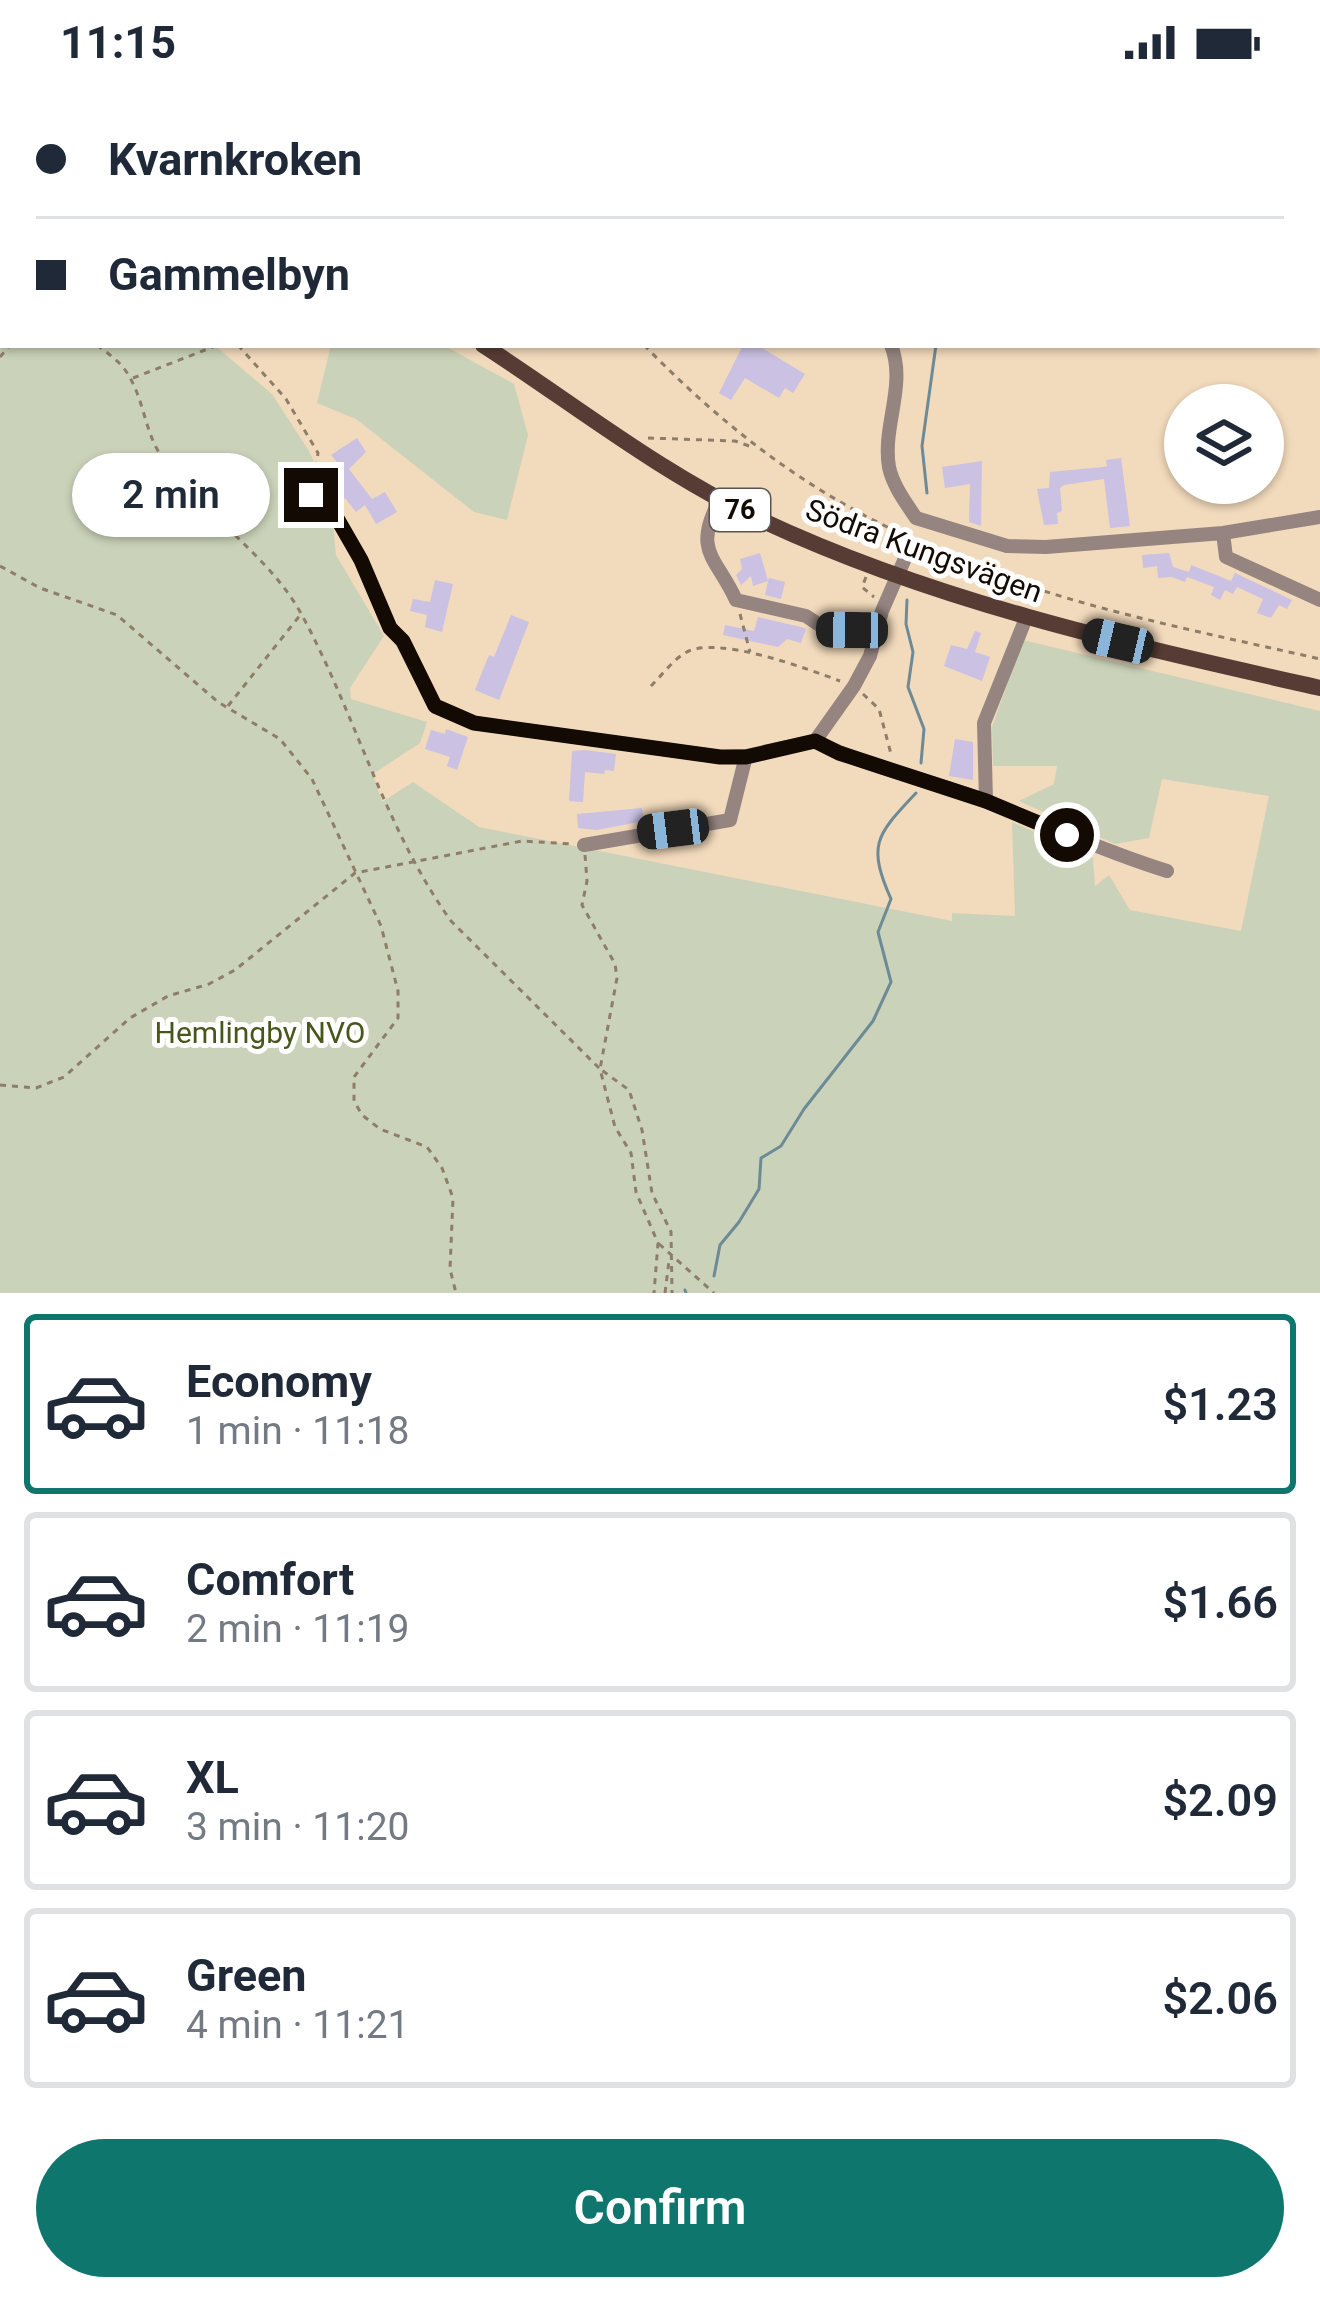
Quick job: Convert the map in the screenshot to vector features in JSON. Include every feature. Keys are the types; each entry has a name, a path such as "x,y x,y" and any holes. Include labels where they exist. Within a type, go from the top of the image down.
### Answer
{"main road":[{"name":"Södra Kungsvägen","path":"488,348 720,499 871,565 1026,618 1320,688"}],"street":[{"path":"815,741 854,686 912,535 889,466 898,364 892,348"},
{"path":"311,495 338,520 350,540 390,628 403,641 435,706 474,723 720,757 746,757 815,741 986,801 1107,853 1167,871"},
{"path":"720,499 708,536 710,559 736,600 806,616 827,630 879,623"},
{"path":"912,535 1046,548 1223,533 1320,517"},
{"path":"1223,533 1226,557 1320,600"},
{"path":"986,801 984,723 1026,618"},
{"path":"584,845 730,820 746,757"}],"path":[{"path":"101,348 131,379 160,455 249,548 302,613 414,862 452,921 599,1069 629,1090 642,1130 652,1193 671,1232 665,1293"},
{"path":"131,379 210,348"},
{"path":"241,348 286,399 318,453 311,495"},
{"path":"647,348 755,448 842,504 1040,591 1320,659"},
{"path":"658,447 646,438 735,441 755,448"},
{"path":"871,565 862,586 872,592 879,623"},
{"path":"0,566 40,588 117,615 227,707 280,739 308,773 342,836 345,855 386,938 399,1004 391,1030 354,1077 354,1101 362,1115 380,1129 427,1147 442,1168 453,1198 450,1269 456,1293"},
{"path":"736,600 750,653"},
{"path":"227,707 302,613"},
{"path":"652,686 684,653 699,647 750,653 854,686 879,709 890,738 892,768"},
{"path":"0,1085 36,1088 64,1077 130,1018 168,996 209,984 235,970 355,873 522,841 584,845 587,881 582,905 605,944 617,978 599,1069 615,1127 631,1153 636,1192 658,1243 714,1293"},
{"path":"654,1293 658,1243"},
{"path":"670,1253 672,1293"}],"green space":[{"name":"Hemlingby NVO","path":"0,348 218,348 272,394 309,451 330,495 336,555 384,636 350,688 351,699 427,722 420,743 373,774 382,802 413,782 479,827 952,921 952,913 1015,916 1012,822 1093,858 1095,886 1109,875 1130,910 1241,931 1269,796 1162,779 1149,838 1115,844 1019,801 1054,784 1057,766 993,766 992,727 1023,640 1320,711 1320,1293 0,1293"},
{"path":"330,348 448,348 514,384 528,435 507,520 474,512 356,419 317,403"}],"building":[{"path":"742,348 762,348 805,374 793,393 785,388 779,398 745,378 731,400 719,393"},
{"path":"357,438 366,452 349,469 372,499 385,492 397,512 376,524 365,505 356,512 343,500 335,490 343,485 329,470 337,462 331,455"},
{"path":"1121,458 1130,526 1110,528 1104,479 1060,488 1058,524 1044,525 1037,489 1049,488 1050,472 1103,467 1106,460"},
{"path":"982,461 981,526 969,522 970,484 945,488 942,467"},
{"path":"760,553 768,581 753,586 751,576 741,585 736,575 742,569 740,559"},
{"path":"1169,553 1173,567 1189,572 1191,565 1231,581 1235,573 1292,600 1287,609 1279,605 1271,618 1257,613 1263,599 1237,587 1233,594 1225,590 1220,600 1211,595 1214,587 1188,574 1185,582 1158,578 1157,566 1143,568 1142,555"},
{"path":"769,578 785,582 781,599 765,595"},
{"path":"435,580 453,584 442,632 425,627 427,615 410,611 413,599 430,602"},
{"path":"511,615 529,622 499,700 475,690"},
{"path":"758,617 806,629 801,643 787,639 778,647 723,635 725,625 754,631"},
{"path":"975,631 981,633 975,652 990,657 982,681 944,666 951,645 967,649"},
{"path":"446,729 468,737 457,770 447,766 450,757 425,749 431,730 445,734"},
{"path":"955,739 973,742 973,780 949,776"},
{"path":"572,751 616,754 614,771 585,772 583,802 569,801"},
{"path":"642,808 644,821 597,830 578,828 577,814"}],"waterway":[{"path":"927,493 922,446 936,348"},
{"path":"907,600 906,624 913,652 908,687 924,729 921,763"},
{"path":"714,1276 720,1245 759,1189 761,1158 781,1146 873,1021 891,982 878,932 891,899 878,852 885,830 916,793"}],"route":[{"path":"311,495 338,520 390,628 403,641 435,706 474,723 720,757 746,757 815,741 1067,835"}]}
